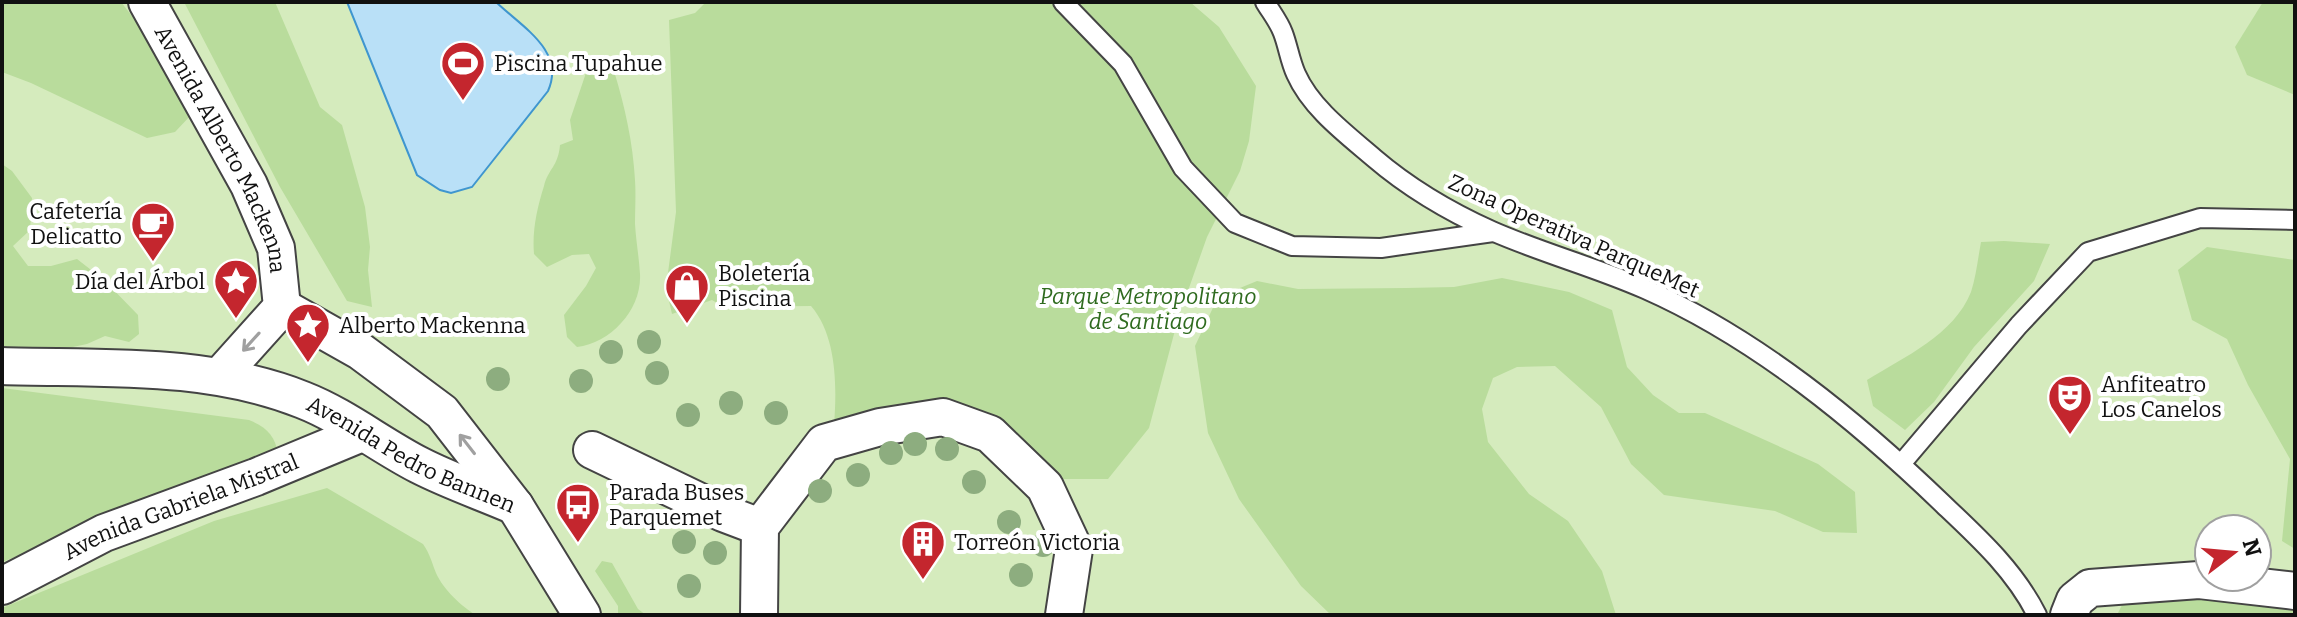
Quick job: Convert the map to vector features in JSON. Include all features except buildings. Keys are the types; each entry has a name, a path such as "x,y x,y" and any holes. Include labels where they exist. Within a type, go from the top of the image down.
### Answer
{"street":[{"name":"Avenida Alberto Mackenna","path":"147,2 249,185 276,248 282,307 220,376"},
{"name":"Avenida Pedro Bannen","path":"282,307 360,351 442,412 515,506"},
{"name":"Avenida Pedro Bannen","path":"2,366 135,368 220,376 304,400 420,466 515,506"},
{"path":"759,615 760,527 824,443 880,427 943,417 990,434 1045,487 1074,549 1064,615"},
{"name":"Avenida Gabriela Mistral","path":"2,586 104,533 256,477 362,433"},
{"path":"592,450 723,513 760,527"},
{"path":"515,506 582,615"},
{"path":"2069,615 2075,600 2090,588 2199,580 2295,591"}],"lane":[{"path":"1063,2 1123,64 1183,168 1235,223 1292,246 1381,248 1493,232"},
{"name":"Zona Operativa ParqueMet","path":"1265,2 1283,32 1295,74 1309,97 1375,159 1420,192 1493,232 1648,290 1723,330 1812,391 1901,464 2018,581 2037,615"},
{"path":"1901,464 2019,325 2088,252 2200,218 2295,220"}],"green space":[{"name":"Parque Metropolitano de Santiago","path":"2,2 2295,2 2295,615 2,615"},
{"path":"2,2 121,2 164,57 191,115 175,132 147,138 2,72"},
{"path":"184,2 275,2 320,107 342,125 365,207 372,307 347,301 280,187"},
{"path":"706,2 1190,2 1219,27 1256,86 1249,141 1240,171 1207,237 1178,319 1149,428 1108,479 1057,479 1002,426 834,425 833,362 826,332 811,306 724,307 712,300 672,314 666,288 676,212 669,20 695,13"},
{"path":"2263,2 2295,2 2295,95 2247,75 2235,47"},
{"path":"600,65 614,71 630,139 635,180 639,287 636,300 622,322 601,339 577,347 567,337 564,315 596,268 589,254 572,255 547,267 534,254 534,237 541,194 560,145 573,140 570,120 587,70"},
{"path":"2,164 12,171 32,198 30,230 13,246 28,266 51,266 77,259 104,280 138,315 139,334 129,342 105,336 87,344 2,362"},
{"path":"1981,242 2050,244 2034,281 1974,347 1934,402 1905,430 1873,406 1867,380 1926,344 1953,321 1971,292"},
{"path":"2207,247 2295,260 2295,549 2282,541 2290,459 2248,385 2227,339 2192,320 2178,270"},
{"path":"1502,278 1569,292 1612,310 1627,367 1653,395 1679,413 1705,413 1818,464 1855,492 1857,533 1823,532 1775,511 1664,495 1631,464 1601,407 1555,366 1517,367 1493,378 1482,409 1488,442 1529,494 1568,521 1602,571 1616,615 1331,615 1301,586 1239,499 1208,433 1195,346 1218,297 1257,281 1298,289 1406,288 1454,287"},
{"path":"2,388 249,420 269,432 278,454 2,562"},
{"path":"327,488 423,544 443,585 476,615 2,615 2,608 214,521"},
{"path":"602,561 612,563 638,609 646,615 618,615 618,606 595,571"},
{"path":"2227,598 2295,605 2295,615 2117,615 2123,603"}],"water":[{"name":"Piscina Tupahue","path":"347,2 496,2 529,31 546,52 552,77 548,91 472,187 451,193 440,190 417,175"}],"place":[{"name":"Piscina Tupahue","path":"463,102"},
{"name":"Cafetería Delicatto","path":"153,263"},
{"name":"Día del Árbol","path":"236,320"},
{"name":"Boletería Piscina","path":"687,325"},
{"name":"Alberto Mackenna","path":"308,364"},
{"name":"Anfiteatro Los Canelos","path":"2070,436"},
{"name":"Parada Buses Parquemet","path":"578,544"},
{"name":"Torreón Victoria","path":"923,581"}]}
